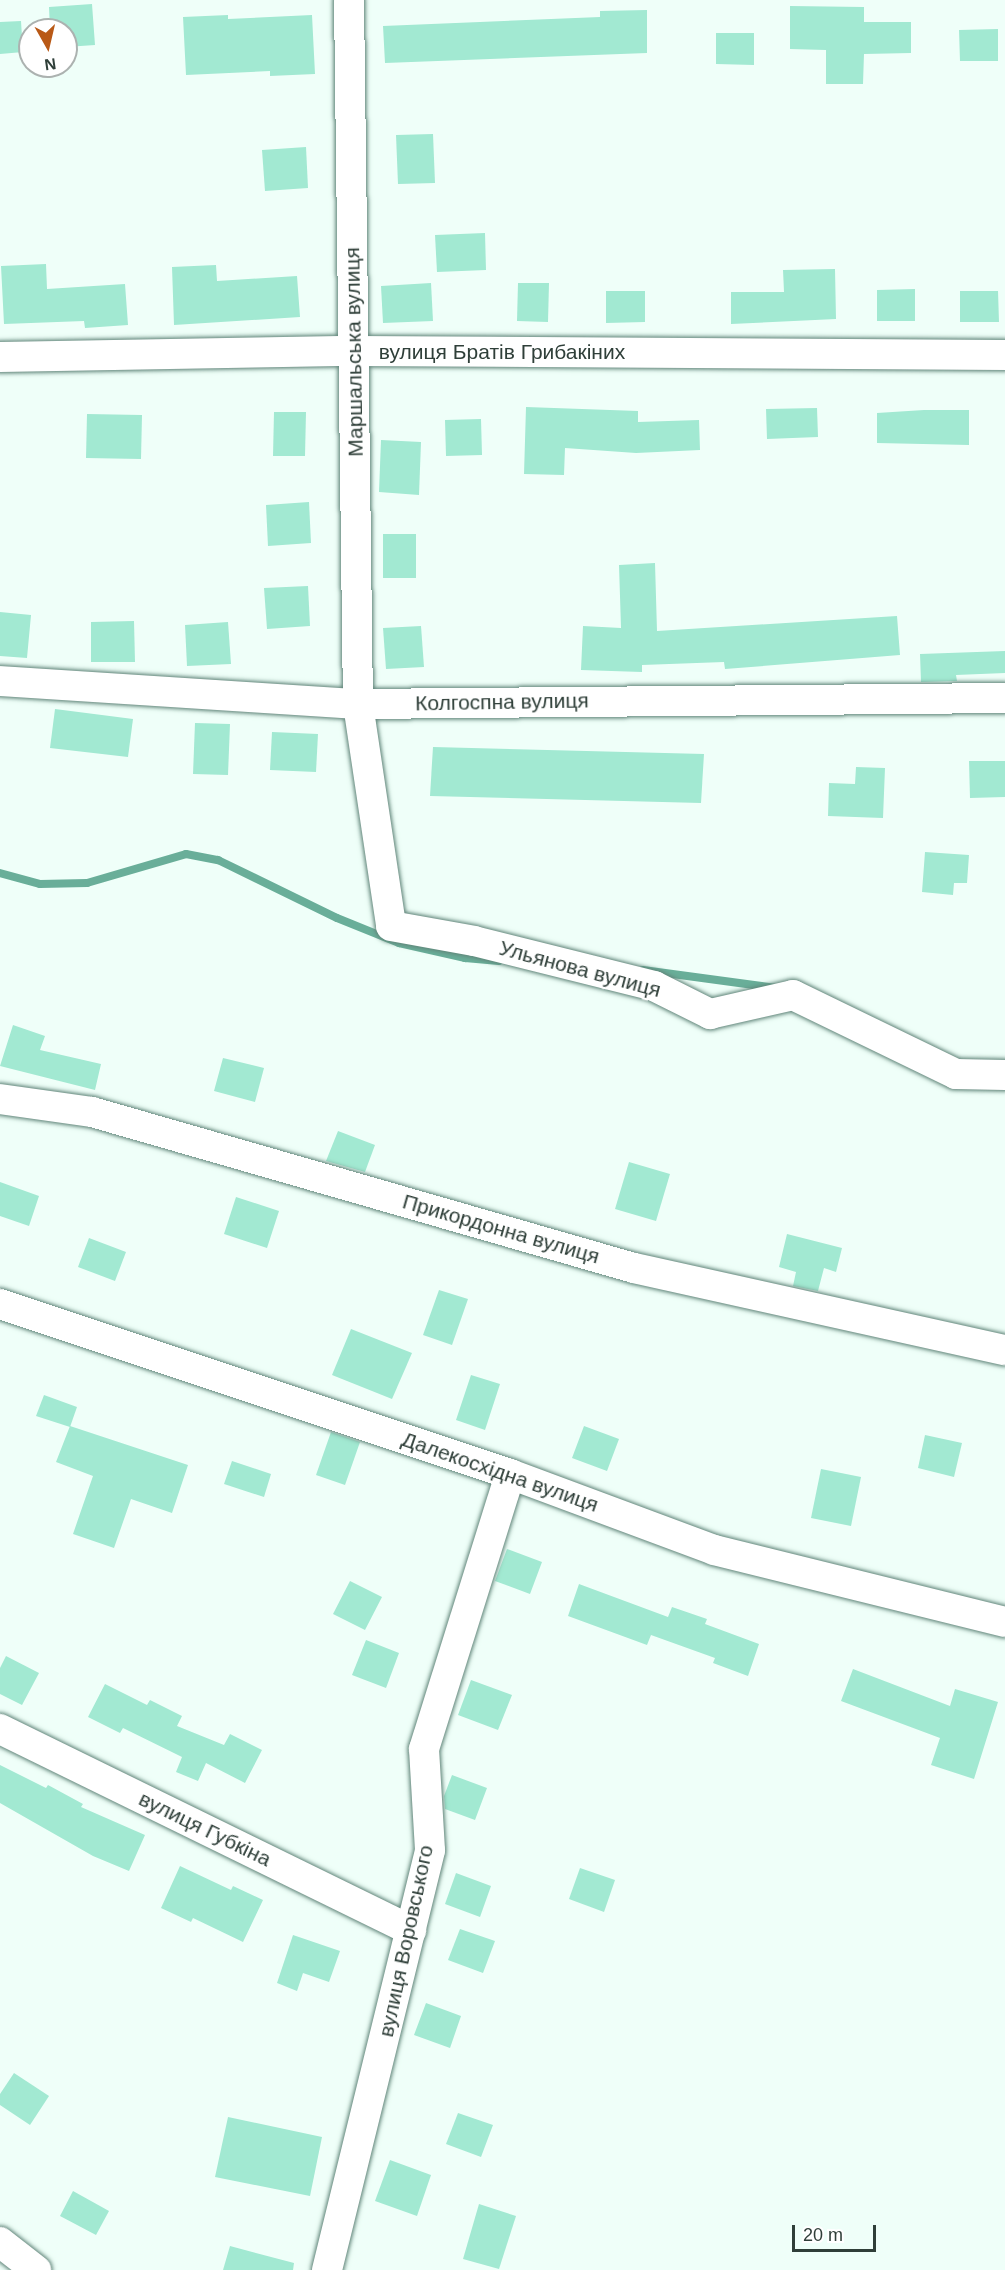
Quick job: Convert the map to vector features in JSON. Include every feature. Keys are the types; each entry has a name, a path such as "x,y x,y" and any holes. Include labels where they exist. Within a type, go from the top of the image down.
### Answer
{"street":[{"name":"Маршальська вулиця","path":"350,0 358,704"},
{"name":"вулиця Братів Грибакіних","path":"0,357 354,351 1005,356"},
{"name":"Колгоспна вулиця","path":"0,681 358,704 1005,698"},
{"name":"Ульянова вулиця","path":"358,704 391,926 474,941 654,986 710,1014 793,995 956,1074 1005,1076"},
{"name":"Прикордонна вулиця","path":"0,1099 92,1112 634,1268 1005,1350"},
{"name":"Далекосхідна вулиця","path":"0,1304 510,1474 714,1550 1005,1622"},
{"name":"вулиця Воровського","path":"327,2270 430,1850 424,1749 510,1474"},
{"name":"вулиця Губкіна","path":"0,1729 411,1930"},
{"path":"0,2242 36,2270"}],"building":[{"path":"92,4 95,45 78,46 78,18 49,18 49,7"},
{"path":"790,6 864,7 864,22 911,22 911,53 864,54 863,84 826,84 826,50 790,49"},
{"path":"647,10 647,53 385,63 383,26 600,17 600,11"},
{"path":"228,15 228,19 312,15 315,74 270,76 270,71 186,75 183,17"},
{"path":"18,21 18,52 0,54 0,22"},
{"path":"998,29 998,61 960,61 959,30"},
{"path":"716,33 754,33 754,65 716,64"},
{"path":"433,134 435,183 398,184 396,135"},
{"path":"306,147 308,188 265,191 262,150"},
{"path":"485,233 486,270 437,272 435,235"},
{"path":"46,264 47,289 125,284 128,325 85,328 84,321 4,324 1,266"},
{"path":"216,265 217,281 297,276 300,317 174,325 172,267"},
{"path":"835,269 836,319 731,324 731,292 784,292 783,270"},
{"path":"431,283 433,321 383,323 381,286"},
{"path":"518,283 549,283 548,322 517,321"},
{"path":"915,289 915,321 877,321 877,290"},
{"path":"606,291 645,291 645,322 606,323"},
{"path":"960,291 998,291 999,322 960,322"},
{"path":"526,407 638,411 638,422 699,420 700,450 636,453 565,448 564,475 524,474"},
{"path":"817,408 818,437 767,439 766,409"},
{"path":"969,410 969,445 877,443 877,413"},
{"path":"274,412 306,412 305,456 273,456"},
{"path":"87,414 142,415 141,459 86,458"},
{"path":"481,419 482,455 446,456 445,420"},
{"path":"381,440 421,442 419,495 379,492"},
{"path":"309,502 311,543 268,546 266,505"},
{"path":"383,534 416,534 416,578 383,578"},
{"path":"655,563 657,631 897,616 900,655 725,669 724,662 642,665 642,672 581,670 583,626 621,628 619,565"},
{"path":"308,586 310,626 267,629 264,588"},
{"path":"0,612 31,615 27,658 0,656"},
{"path":"134,621 135,662 91,662 91,622"},
{"path":"228,622 231,664 187,666 185,625"},
{"path":"421,626 424,667 386,669 383,628"},
{"path":"1005,651 1005,673 956,675 957,681 921,682 920,654"},
{"path":"55,709 133,719 128,757 50,748"},
{"path":"195,723 230,724 228,775 193,774"},
{"path":"272,732 318,734 316,772 270,770"},
{"path":"433,747 704,754 701,803 430,796"},
{"path":"969,761 1005,761 1005,797 970,798"},
{"path":"856,767 885,768 883,818 828,816 829,783 855,784"},
{"path":"925,852 969,855 967,883 954,883 953,895 922,892"},
{"path":"13,1025 45,1036 40,1050 101,1064 95,1090 0,1066"},
{"path":"223,1058 264,1068 255,1102 214,1091"},
{"path":"338,1131 375,1145 365,1172 326,1161"},
{"path":"629,1162 670,1174 656,1221 615,1209"},
{"path":"0,1182 39,1196 29,1226 0,1216"},
{"path":"236,1197 279,1211 267,1248 224,1234"},
{"path":"787,1234 842,1248 836,1272 824,1268 818,1291 793,1286 796,1272 779,1267"},
{"path":"89,1238 126,1252 115,1281 78,1267"},
{"path":"439,1290 468,1299 452,1345 423,1335"},
{"path":"351,1329 412,1353 392,1399 332,1375"},
{"path":"471,1375 500,1384 485,1430 456,1420"},
{"path":"44,1395 77,1407 70,1427 36,1416"},
{"path":"70,1426 188,1465 172,1513 131,1499 114,1548 73,1534 93,1476 56,1462"},
{"path":"584,1426 619,1439 607,1471 572,1458"},
{"path":"331,1432 360,1442 345,1485 316,1475"},
{"path":"925,1435 962,1443 954,1477 918,1468"},
{"path":"232,1461 271,1474 264,1497 224,1484"},
{"path":"821,1469 861,1477 851,1526 811,1518"},
{"path":"507,1549 542,1562 530,1594 495,1581"},
{"path":"350,1581 382,1597 365,1630 333,1614"},
{"path":"579,1584 668,1617 672,1607 707,1619 705,1624 759,1644 748,1676 713,1663 715,1658 651,1635 647,1645 568,1616"},
{"path":"366,1640 399,1653 386,1688 352,1675"},
{"path":"6,1656 39,1673 22,1705 0,1694 0,1668"},
{"path":"853,1669 950,1706 955,1689 998,1702 974,1779 931,1765 940,1738 841,1701"},
{"path":"471,1680 512,1695 498,1730 458,1715"},
{"path":"105,1684 147,1705 150,1700 182,1716 177,1726 224,1745 230,1734 262,1750 245,1783 206,1763 198,1781 176,1772 182,1757 123,1728 120,1733 88,1717"},
{"path":"0,1765 46,1788 48,1785 83,1804 81,1807 145,1835 129,1871 93,1856 0,1803"},
{"path":"452,1775 487,1788 475,1820 445,1809 444,1796"},
{"path":"180,1866 231,1890 233,1886 263,1900 243,1942 193,1918 191,1922 161,1908"},
{"path":"580,1868 615,1880 604,1912 569,1899"},
{"path":"456,1873 491,1886 480,1917 445,1904"},
{"path":"460,1929 495,1941 483,1973 448,1960"},
{"path":"293,1935 340,1951 329,1982 303,1973 297,1991 277,1983"},
{"path":"426,2003 461,2016 450,2048 414,2035"},
{"path":"14,2073 49,2096 30,2125 0,2105 0,2094"},
{"path":"458,2113 493,2125 481,2157 446,2144"},
{"path":"228,2117 322,2137 310,2196 215,2177"},
{"path":"390,2160 431,2175 417,2216 375,2201"},
{"path":"73,2191 109,2211 96,2235 60,2216"},
{"path":"479,2204 516,2216 499,2269 463,2259"},
{"path":"230,2246 294,2263 293,2270 223,2270"}],"waterway":[{"path":"0,873 40,884 87,883 186,854 218,860 337,918 399,943 465,958 499,961"},
{"path":"643,970 776,988"}]}
